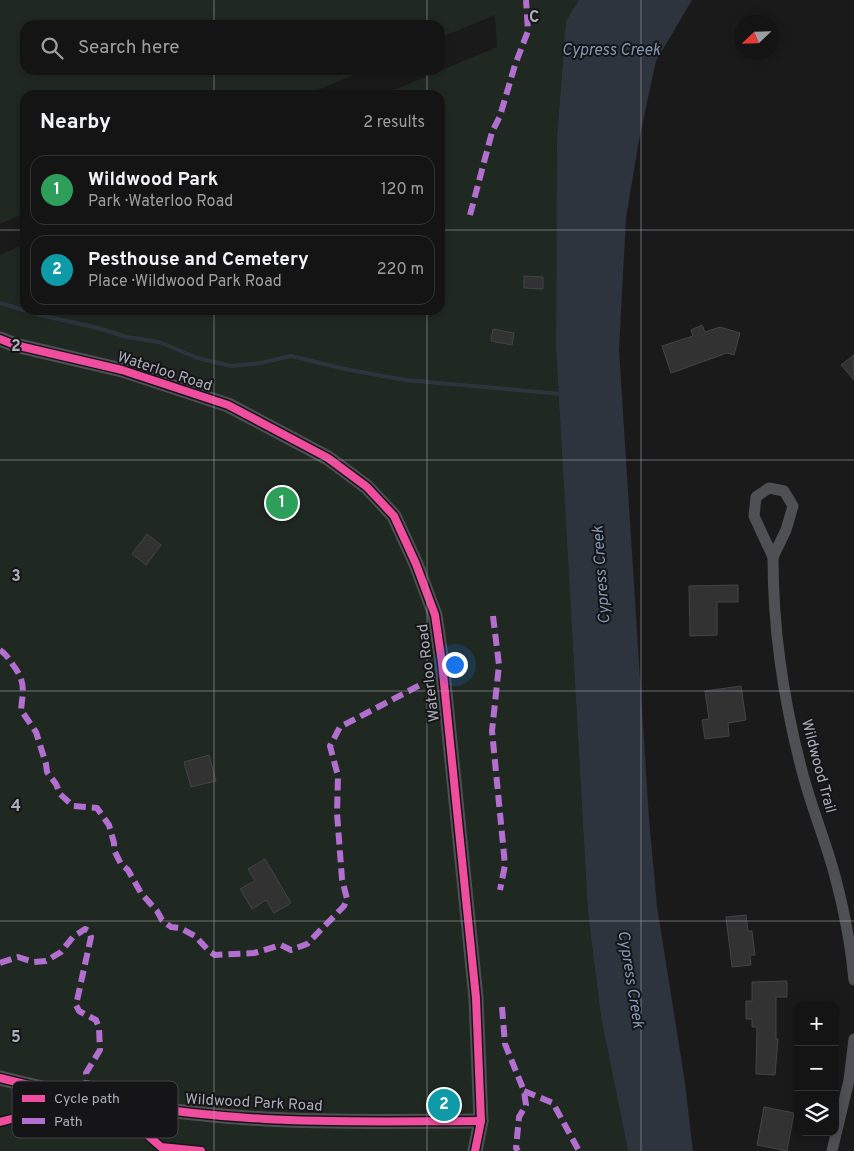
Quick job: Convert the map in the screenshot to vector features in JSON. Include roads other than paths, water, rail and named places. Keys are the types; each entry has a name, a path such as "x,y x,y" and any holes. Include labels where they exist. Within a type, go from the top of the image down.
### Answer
{"street":[{"name":"Waterloo Road","path":"0,339 15,345 122,370 228,405 328,458 367,488 394,516 416,564 435,615 443,674 476,998 481,1121 475,1151"},
{"path":"769,488 784,491 793,506 786,530 773,557 754,516 756,497 769,488"},
{"name":"Wildwood Trail","path":"773,557 773,601 782,678 801,768 836,884 851,946 854,980"},
{"path":"832,1151 849,1080 854,1039"},
{"name":"Wildwood Park Road","path":"178,1111 265,1119 481,1121"}],"water":[{"name":"Cypress Creek","path":"579,0 692,0 656,61 639,140 626,218 619,350 649,819 657,906 685,1083 693,1151 628,1151 601,1017 588,913 556,348 557,137 566,21"}],"waterway":[{"path":"0,303 20,309"},
{"path":"40,315 94,327 127,337 159,342 198,358 231,366 260,363 291,356 345,369 405,380 562,394"}],"place":[{"name":"Wildwood Park","path":"282,503"},
{"name":"Pesthouse and Cemetery","path":"444,1105"}]}
